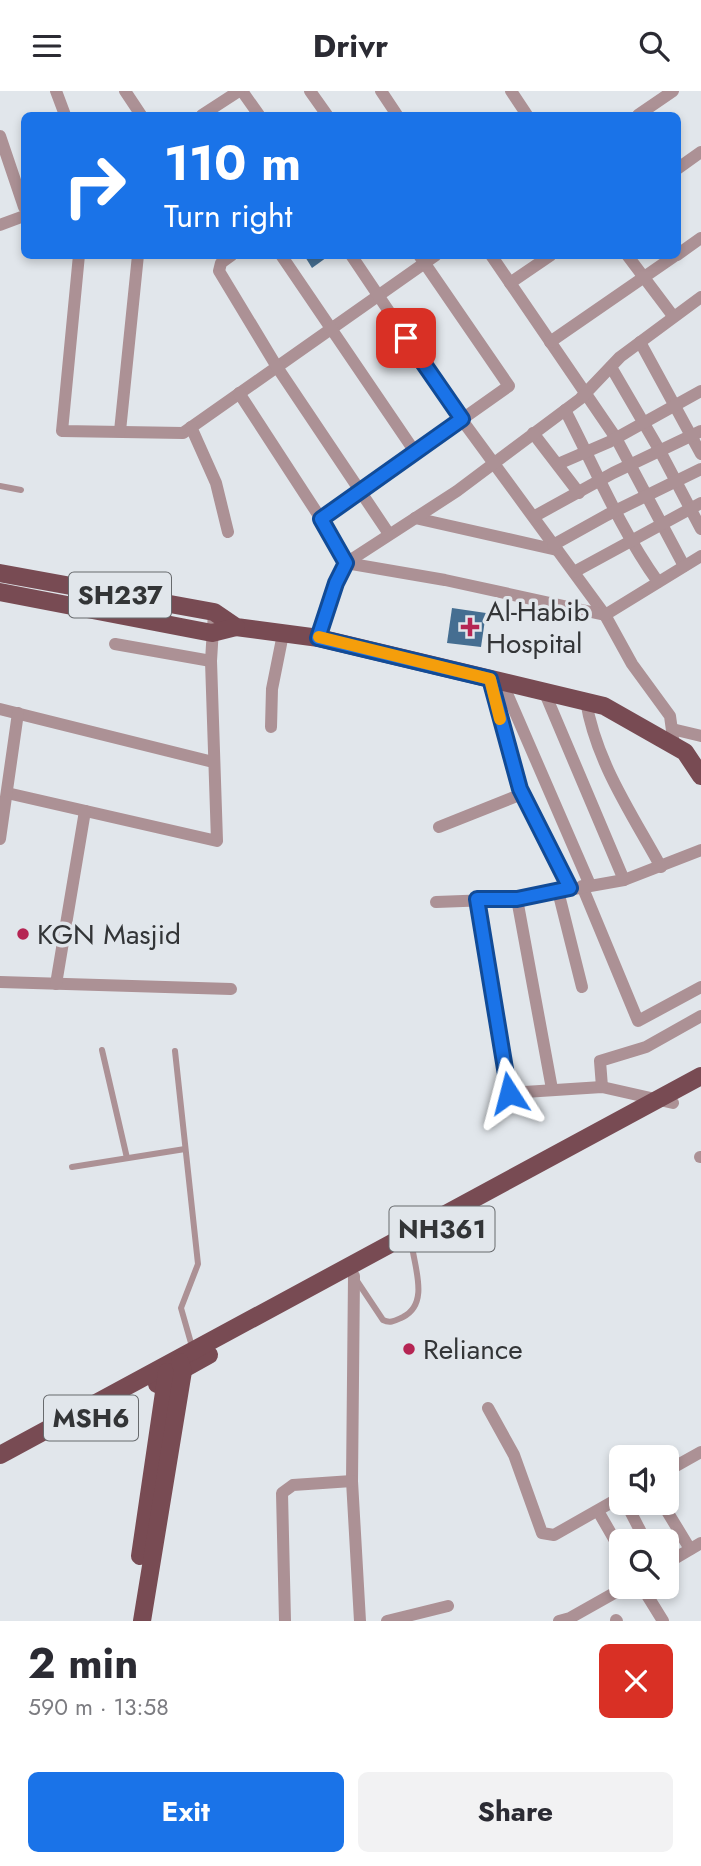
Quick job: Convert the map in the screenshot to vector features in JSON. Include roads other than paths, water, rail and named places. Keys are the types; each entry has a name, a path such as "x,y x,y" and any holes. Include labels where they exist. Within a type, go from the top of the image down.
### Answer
{"main road":[{"name":"SH237","path":"0,573 214,613 236,627"},
{"name":"SH237","path":"0,592 212,633 236,627 318,638 586,701 673,736 701,775"},
{"path":"0,1455 181,1365 666,1101 701,1076"},
{"name":"NH361","path":"181,1365 228,1343 412,1245 666,1101 701,1088"},
{"path":"130,1621 181,1365"},
{"path":"142,1621 181,1365"},
{"name":"MSH6","path":"0,1465 181,1365"}],"street":[{"path":"56,91 64,112"},
{"path":"125,91 139,112"},
{"path":"207,112 241,91 257,112"},
{"path":"310,91 325,112"},
{"path":"381,91 395,112"},
{"path":"511,91 525,112"},
{"path":"642,112 673,91"},
{"path":"0,136 21,198"},
{"path":"681,166 701,152"},
{"path":"0,225 21,217"},
{"path":"681,252 701,238"},
{"path":"79,259 62,431 183,433 378,297 422,260 509,386 321,519"},
{"path":"120,431 138,259"},
{"path":"226,259 221,263 219,271 277,367 389,534"},
{"path":"284,259 415,452"},
{"path":"354,259 493,463 535,516 555,548 605,615 632,664 664,704 670,716 673,736 701,736"},
{"path":"494,259 616,438 684,566"},
{"path":"510,283 545,259"},
{"path":"630,259 673,316"},
{"path":"550,342 671,259"},
{"path":"318,638 336,583 346,563 457,491 586,394 611,367 640,342 701,297"},
{"path":"640,342 673,405 697,433 701,454"},
{"path":"611,367 676,483 695,506 701,529"},
{"path":"558,464 616,438 701,391"},
{"path":"239,393 321,519 346,563"},
{"path":"565,410 602,479 629,541 657,582"},
{"path":"191,426 216,483 228,532"},
{"path":"533,433 579,493"},
{"path":"535,516 602,479 697,433"},
{"path":"415,518 555,548 617,510 701,469"},
{"path":"574,572 695,506"},
{"path":"346,563 445,580 605,615 701,556"},
{"path":"7,793 217,841 211,661 214,613"},
{"path":"271,727 272,689 283,634"},
{"path":"115,644 211,661"},
{"path":"496,680 522,794 575,887 582,987"},
{"path":"496,680 575,887 638,1021 701,987"},
{"path":"544,691 624,880"},
{"path":"586,701 591,732 608,773 661,867"},
{"path":"0,838 7,793 6,711 213,762"},
{"path":"439,827 522,794"},
{"path":"56,984 85,811"},
{"path":"436,902 517,899 624,880 701,850"},
{"path":"477,899 509,1093 602,1087 666,1101"},
{"path":"517,899 552,1089"},
{"path":"0,982 231,989"},
{"path":"602,1087 600,1061 646,1047 701,1016"},
{"path":"354,1276 352,1481 360,1621"},
{"path":"488,1408 514,1455 542,1533 554,1535 609,1504"},
{"path":"679,1464 701,1452"},
{"path":"285,1621 282,1493 293,1485 352,1481"},
{"path":"598,1511 609,1531"},
{"path":"671,1515 695,1546 679,1556"},
{"path":"559,1621 577,1618 609,1597"},
{"path":"649,1599 663,1621"},
{"path":"387,1621 448,1606"}],"lane":[{"path":"0,486 21,490"},
{"path":"102,1050 127,1158"},
{"path":"175,1051 198,1264 181,1308 181,1365"},
{"path":"72,1167 185,1149"},
{"path":"354,1276 383,1320 393,1322 410,1313 419,1298 412,1245"}],"place":[{"name":"Al-Habib Hospital","path":"470,627"},
{"name":"KGN Masjid","path":"23,934"},
{"name":"Reliance","path":"409,1349"}]}
